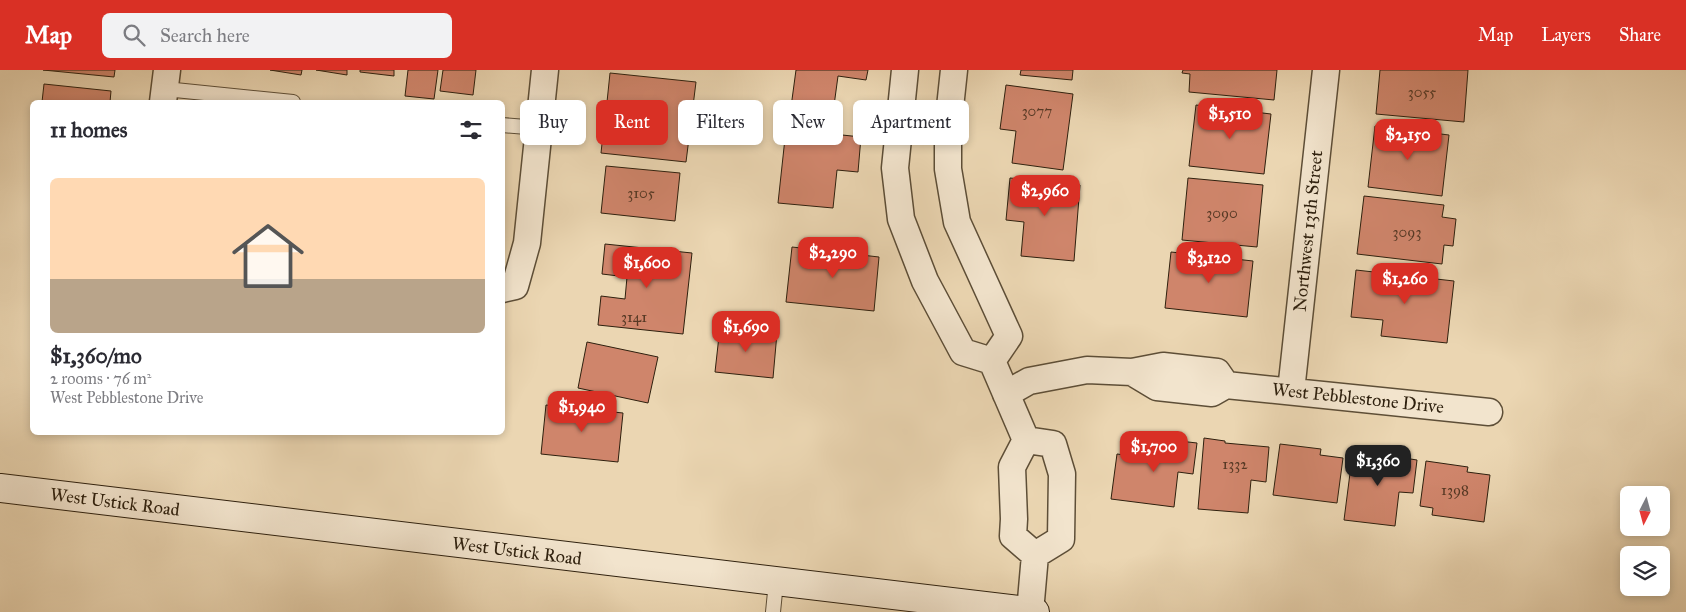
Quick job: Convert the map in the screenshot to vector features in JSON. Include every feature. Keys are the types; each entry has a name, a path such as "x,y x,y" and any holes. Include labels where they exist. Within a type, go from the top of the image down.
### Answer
{"main road":[{"name":"West Ustick Road","path":"0,488 1035,612"}],"street":[{"path":"542,100 545,70"},
{"path":"905,70 895,168 901,219 925,281 963,352 992,361 1026,440"},
{"path":"954,70 948,126 948,169 957,222 1009,336 992,361"},
{"name":"Northwest 13th Street","path":"1291,391 1326,70"},
{"path":"509,288 527,243 537,145"},
{"name":"West Pebblestone Drive","path":"1006,394 1029,381 1087,370 1132,372 1163,366 1217,372 1226,385 1490,412"},
{"path":"1026,440 1053,444 1062,474 1061,539 1035,555"},
{"path":"1026,440 1012,467 1013,536 1035,555"},
{"path":"1030,612 1035,555"}],"lane":[{"path":"165,87 276,100"},
{"path":"505,124 520,126"},
{"path":"773,612 776,582"}],"building":[{"path":"43,70 115,70 114,77"},
{"path":"270,70 302,70 301,75"},
{"path":"316,70 347,70 347,75"},
{"path":"360,70 394,70 394,76 360,72"},
{"path":"408,70 438,70 434,99 405,96"},
{"path":"443,70 476,70 473,95 440,91"},
{"path":"796,70 868,70 866,80 838,76 835,100 792,100"},
{"path":"1021,70 1073,70 1072,80 1020,75"},
{"path":"1183,70 1277,70 1274,100 1189,92 1190,74 1182,73"},
{"path":"1380,70 1468,70 1464,122 1376,114"},
{"path":"610,73 696,82 694,100 678,100 678,145 688,145 686,162 601,153 602,145 668,145 668,100 607,100"},
{"path":"44,84 111,91 110,100 42,100"},
{"path":"1006,85 1073,94 1063,170 1012,163 1016,131 1000,129"},
{"path":"1196,105 1271,114 1264,174 1189,166"},
{"path":"1375,126 1449,135 1442,196 1368,187"},
{"path":"843,135 853,136 853,145 860,145 858,172 837,170 833,208 778,203 784,145 843,145"},
{"path":"606,166 680,173 675,221 601,213"},
{"path":"1010,178 1080,185 1074,261 1021,256 1024,222 1006,220"},
{"path":"1188,178 1263,185 1257,247 1182,240"},
{"path":"1364,196 1444,205 1442,217 1456,219 1453,246 1444,245 1442,264 1357,254"},
{"path":"605,244 692,253 683,334 598,325 601,296 625,299 627,277 602,274"},
{"path":"792,247 879,257 874,311 786,302"},
{"path":"1171,252 1253,261 1247,317 1165,308"},
{"path":"1356,270 1454,281 1447,343 1381,336 1383,320 1351,317"},
{"path":"720,327 777,333 773,378 715,372"},
{"path":"587,342 658,357 648,403 578,388"},
{"path":"546,405 623,413 618,462 541,454"},
{"path":"1153,438 1197,443 1193,474 1178,472 1174,507 1111,499 1117,454 1151,458"},
{"path":"1204,438 1225,441 1225,443 1269,447 1266,482 1251,480 1248,513 1198,509"},
{"path":"1280,444 1321,449 1320,455 1343,458 1337,503 1273,495"},
{"path":"1353,450 1417,460 1413,493 1399,492 1395,526 1344,520"},
{"path":"1426,461 1468,467 1467,472 1490,475 1484,522 1432,515 1433,508 1420,506"}]}
